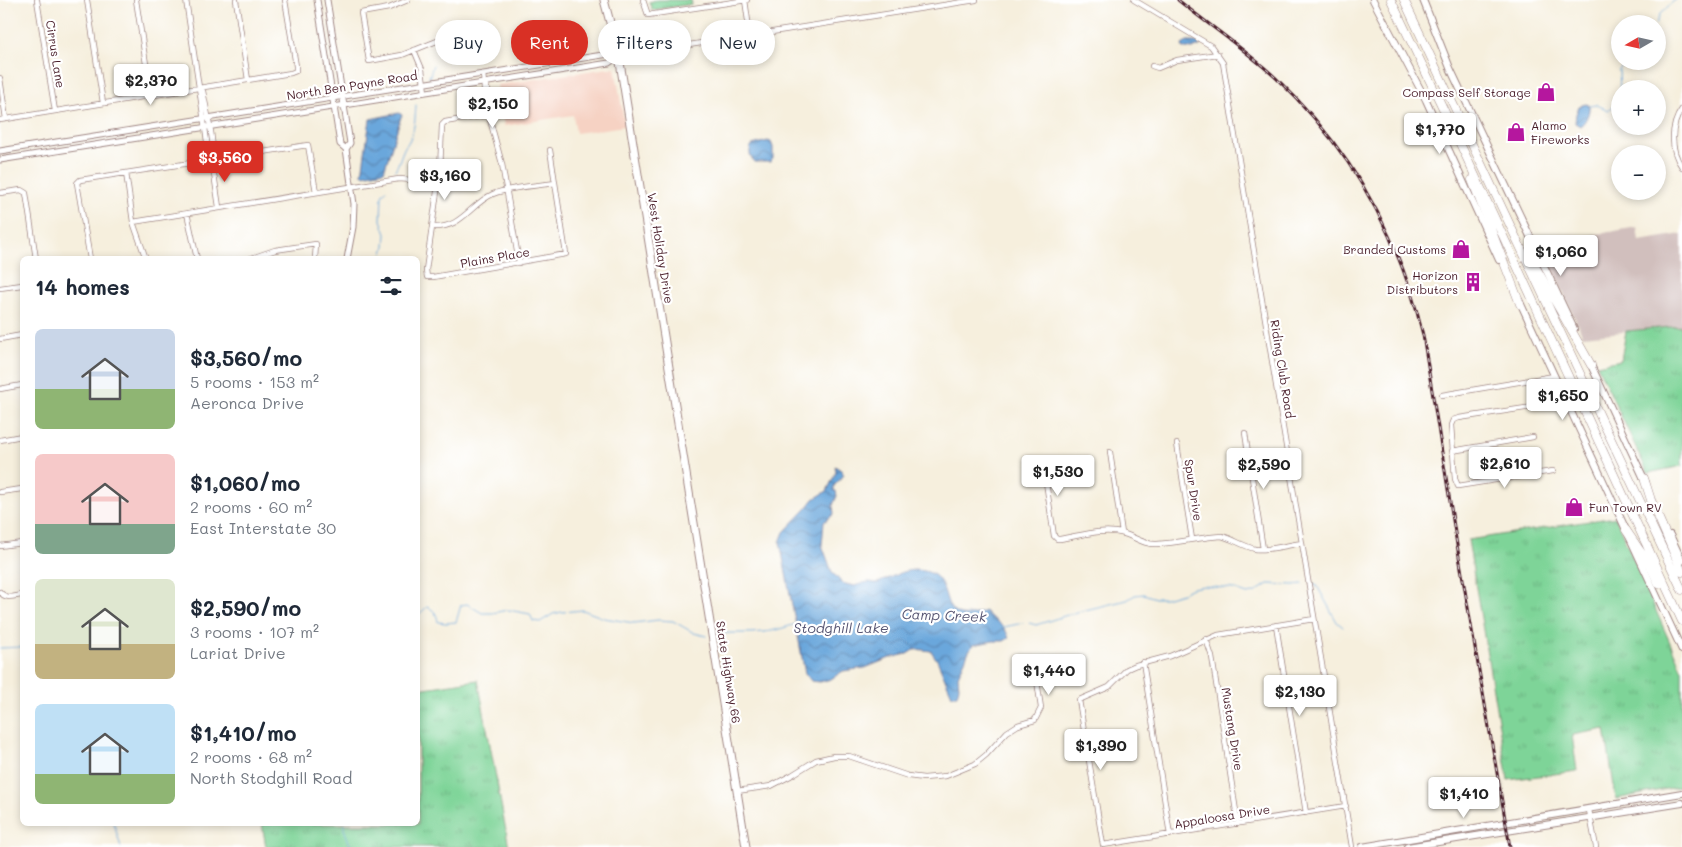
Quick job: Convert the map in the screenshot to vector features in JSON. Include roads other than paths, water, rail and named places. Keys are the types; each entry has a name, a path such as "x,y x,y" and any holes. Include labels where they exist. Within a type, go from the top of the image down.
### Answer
{"highway":[{"path":"1391,0 1464,152 1682,621"},
{"path":"1404,0 1682,590"},
{"path":"1464,152 1466,164 1520,304"},
{"path":"1495,194 1591,365"},
{"path":"1644,478 1651,500 1682,572"},
{"path":"1626,530 1649,564 1682,629"}],"main road":[{"name":"West Holiday Drive","path":"604,0 609,20"},
{"path":"1374,0 1426,100 1682,650"},
{"path":"1423,0 1450,68 1682,561"},
{"name":"West Holiday Drive","path":"620,65 690,501"},
{"name":"State Highway 66","path":"690,501 746,847"},
{"path":"1362,847 1682,793"},
{"path":"1408,847 1434,845 1682,803"}],"street":[{"name":"Cirrus Lane","path":"37,0 55,111"},
{"path":"87,0 103,103"},
{"path":"136,0 151,96"},
{"path":"186,0 200,88 203,91 209,155 212,161 219,208"},
{"path":"236,0 248,80"},
{"path":"0,120 296,71 285,0"},
{"path":"317,0 340,144 346,149 352,186 354,210 348,256"},
{"path":"326,0 350,143 346,149"},
{"path":"408,0 389,8 361,13 369,61 397,56 435,42"},
{"path":"643,0 648,15 746,0 748,20"},
{"path":"775,31 976,0"},
{"path":"1134,0 1211,46 1218,54"},
{"path":"696,1 696,8"},
{"path":"414,50 422,69 425,92"},
{"path":"1152,66 1158,68 1177,60 1218,54"},
{"name":"Riding Club Road","path":"1218,54 1223,63 1352,847"},
{"name":"North Ben Payne Road","path":"0,151 538,65"},
{"path":"569,65 570,69"},
{"name":"North Ben Payne Road","path":"0,160 598,65"},
{"path":"483,74 483,94 486,110 490,116 502,164 519,263"},
{"path":"0,78 6,119"},
{"path":"1682,110 1677,117 1672,134 1676,155 1682,167"},
{"path":"490,116 442,124 442,150 432,227 458,221 483,200 494,194 555,183 550,150"},
{"path":"89,256 77,183 80,180 308,145 316,192"},
{"path":"126,173 133,222 145,256"},
{"path":"133,222 399,179 438,182"},
{"name":"Plains Place","path":"432,227 426,270 427,276 433,277 566,254 555,183"},
{"path":"0,193 20,190 24,191 27,195 36,256"},
{"path":"187,213 196,256"},
{"path":"260,256 275,250 316,244 315,256"},
{"path":"0,288 20,285"},
{"path":"0,339 20,335"},
{"path":"1442,395 1554,376"},
{"path":"0,389 20,386"},
{"path":"1553,471 1458,486 1455,479 1451,425 1456,419 1566,402"},
{"path":"1246,433 1263,549"},
{"path":"0,440 20,436"},
{"path":"1452,451 1533,437"},
{"name":"Spur Drive","path":"1177,444 1192,539"},
{"path":"1110,452 1122,533"},
{"path":"1043,462 1056,539 1060,540 1104,532 1122,533 1146,544 1222,536 1247,546 1263,549 1302,543"},
{"path":"0,492 20,489"},
{"path":"0,546 20,542"},
{"path":"0,592 5,596 20,595"},
{"path":"1170,835 1142,662 1170,656 1206,639 1228,632 1314,619"},
{"path":"1276,625 1306,813"},
{"name":"Mustang Drive","path":"1206,639 1212,657 1238,824"},
{"name":"Appaloosa Drive","path":"1142,662 1126,670 1104,690 1080,700 1102,845 1346,806"},
{"path":"737,791 771,786 816,760 834,756 849,756 908,776 924,778 946,776 975,764 1007,732 1018,725 1035,720 1041,708 1035,667"},
{"path":"1589,810 1596,847"},
{"path":"1433,834 1434,845"}],"water":[{"path":"1187,42 1197,42 1200,46 1192,49 1183,48 1182,45"},
{"path":"1589,105 1588,114 1580,126 1575,123 1576,114 1579,106"},
{"path":"399,113 402,115 384,171 363,175 370,119"},
{"path":"771,142 773,147 773,159 770,162 755,162 750,154 752,145"},
{"name":"Stodghill Lake","path":"835,466 844,475 834,486 837,496 833,505 834,514 824,522 822,545 832,572 842,583 854,586 867,582 879,583 897,574 909,571 921,570 928,572 937,577 948,602 958,614 969,615 985,611 1007,633 1009,638 1004,641 973,645 958,676 959,687 957,695 952,695 937,660 931,651 915,649 907,654 890,658 865,668 843,671 831,679 820,682 811,681 805,673 780,542 784,532 814,499 827,491 836,472"}],"waterway":[{"path":"1660,15 1675,0"},
{"path":"429,78 433,65"},
{"path":"1619,70 1619,80"},
{"path":"395,170 412,133 416,105"},
{"path":"1590,106 1597,105 1608,110 1611,108"},
{"path":"382,256 386,234 381,220 382,195 386,190"},
{"name":"Camp Creek","path":"1029,623 1036,625 1077,612 1127,600 1135,595 1144,594 1155,598 1165,598 1192,588 1204,586 1233,589 1247,594 1254,593 1268,584 1303,584"},
{"name":"Camp Creek","path":"1312,584 1316,584 1337,622 1343,627"},
{"name":"Camp Creek","path":"420,613 427,607 435,613 438,622 456,622 461,605 467,604 482,613 508,610 530,614 533,621 540,622 553,614 583,610 604,618 634,623 658,620 673,621 694,633 706,636"},
{"name":"Camp Creek","path":"1004,627 1023,623"},
{"name":"Camp Creek","path":"716,634 752,633 780,629 796,624"},
{"name":"Camp Creek","path":"0,648 20,647"},
{"path":"115,826 121,847"},
{"path":"344,826 351,847"}],"railway":[{"path":"1178,0 1264,67 1303,105 1349,164 1368,196 1400,263 1413,298 1423,335 1457,545 1510,847"}],"place":[{"name":"Compass Self Storage","path":"1546,92"},
{"name":"Alamo Fireworks","path":"1516,132"},
{"name":"Branded Customs","path":"1461,249"},
{"name":"Horizon Distributors","path":"1473,282"},
{"name":"Fun Town RV","path":"1574,507"}]}
